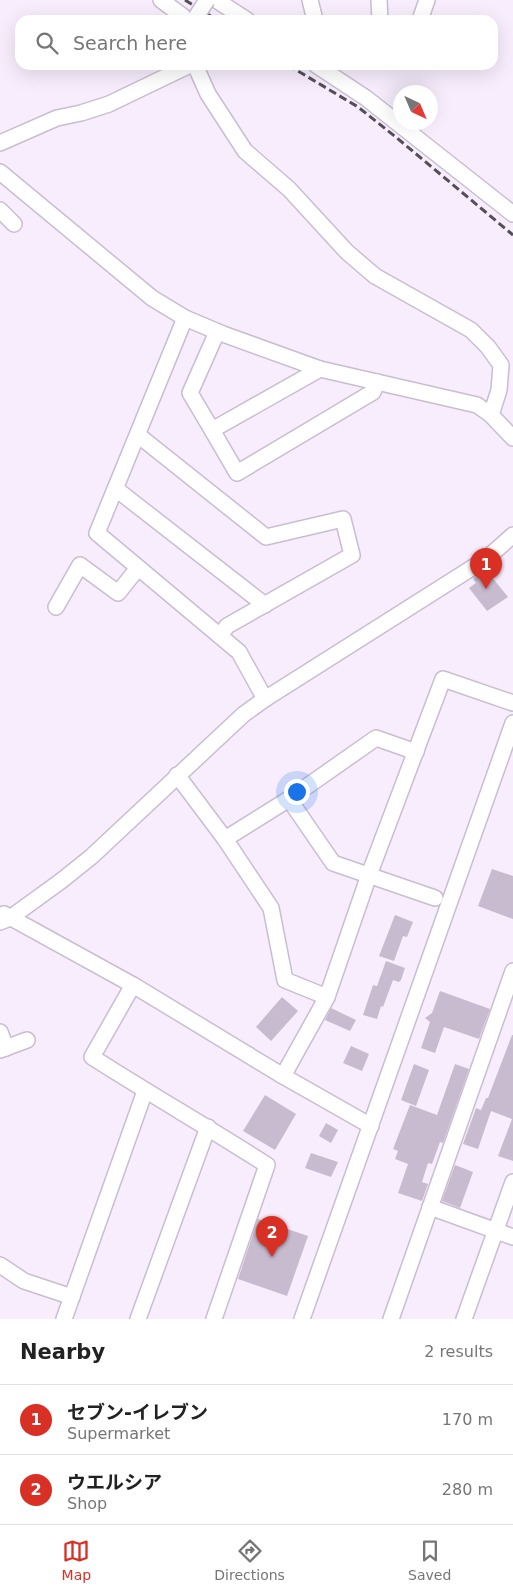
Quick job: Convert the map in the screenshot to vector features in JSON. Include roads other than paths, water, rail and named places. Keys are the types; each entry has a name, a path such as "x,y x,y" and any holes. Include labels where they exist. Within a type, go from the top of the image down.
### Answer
{"street":[{"path":"161,0 185,15"},
{"path":"195,15 207,0"},
{"path":"216,0 239,15"},
{"path":"310,0 314,15"},
{"path":"379,0 380,15"},
{"path":"422,15 427,0"},
{"path":"0,143 57,118 109,104 180,70"},
{"path":"197,70 208,94 245,151 302,203 347,252 375,276 471,330 488,347 501,365 499,390 492,415"},
{"path":"324,70 366,98 513,214"},
{"path":"0,172 152,298 185,318 217,332 320,369 477,406 492,415 513,438"},
{"path":"0,210 14,224"},
{"path":"185,318 97,533 238,652 265,698"},
{"path":"217,332 190,393 237,473 373,392 377,382"},
{"path":"212,430 320,369"},
{"path":"138,435 266,537 343,519 352,556 227,626 220,636"},
{"path":"116,489 265,605"},
{"path":"3,918 61,881 91,857 244,714 265,698 486,559 513,535"},
{"path":"56,606 80,564 118,593 138,568"},
{"path":"283,1076 327,997 369,875 443,679 513,703"},
{"path":"302,1319 513,723"},
{"path":"225,839 289,799 376,738 416,752"},
{"path":"177,776 225,839 271,908 285,980 327,997"},
{"path":"289,799 333,863 435,898"},
{"path":"3,918 133,985 283,1076 370,1126"},
{"path":"391,1319 513,971"},
{"path":"133,985 92,1057 267,1165 214,1319"},
{"path":"0,1032 3,1049 27,1040"},
{"path":"64,1319 145,1091"},
{"path":"138,1319 208,1127"},
{"path":"464,1319 513,1182"},
{"path":"430,1207 513,1237"},
{"path":"0,1265 24,1281 72,1297"}],"railway":[{"path":"185,0 209,15"},
{"path":"296,70 358,107 513,235"}],"place":[{"name":"セブン-イレブン","path":"486,589"},
{"name":"ウエルシア","path":"272,1257"}]}
